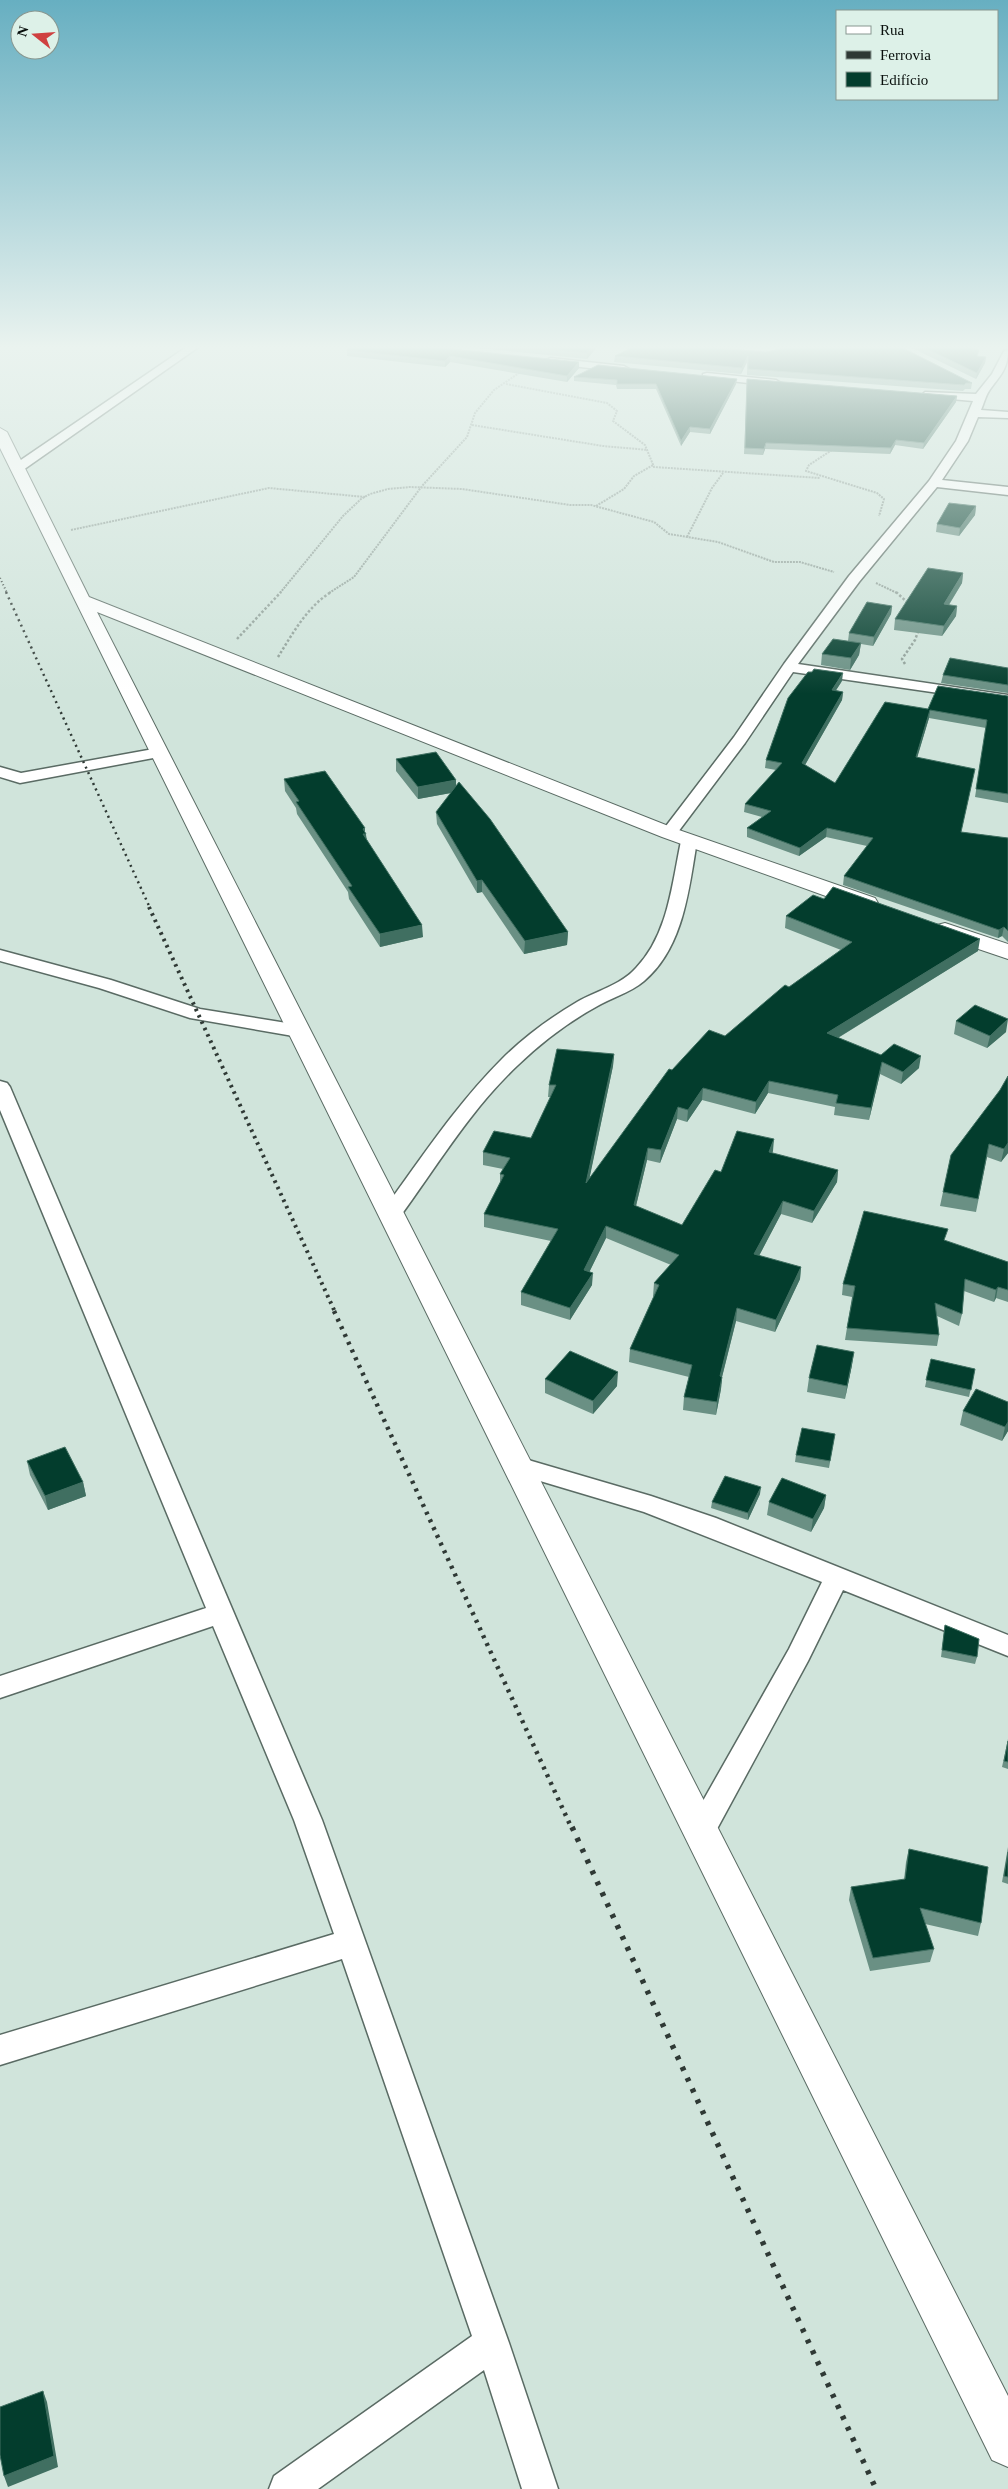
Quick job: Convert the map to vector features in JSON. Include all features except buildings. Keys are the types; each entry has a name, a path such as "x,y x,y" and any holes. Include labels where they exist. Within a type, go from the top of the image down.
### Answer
{"street":[{"path":"16,462 82,600 392,1213 1008,2444"},
{"path":"19,467 26,462"},
{"path":"669,833 740,740 854,579 934,483 948,462"},
{"path":"934,483 1008,491"},
{"path":"82,600 689,841 886,910"},
{"path":"790,667 1008,700"},
{"path":"0,772 20,778 159,753"},
{"path":"392,1213 479,1097 509,1063 561,1021 593,1001 626,985 643,972 668,931 678,897 689,841"},
{"path":"924,923 1008,952"},
{"path":"0,955 105,984 198,1014 299,1031"},
{"path":"0,1087 308,1820 492,2343 540,2489"},
{"path":"518,1466 651,1505 1008,1646"},
{"path":"701,1831 799,1654 836,1578"},
{"path":"0,1687 221,1613"},
{"path":"0,2050 350,1943"},
{"path":"287,2489 492,2343"}],"path":[{"path":"267,674 296,628 318,600 354,577 422,486 444,462"},
{"path":"813,462 809,465 806,471 820,478"},
{"path":"595,506 624,489 634,476 653,465 654,467 702,472 820,478 876,491 884,499 877,528 888,539"},
{"path":"687,537 715,483 724,472"},
{"path":"221,656 302,568 353,507 366,497 395,488 422,486 558,502 570,506 595,506 654,522 669,534 718,542 774,562 800,562 854,579 882,584 896,592 909,604"},
{"path":"51,535 269,488 366,497"},
{"path":"918,687 902,659 916,640 920,626"}],"railway":[{"path":"0,578 7,593"},
{"path":"6,592 150,908"},
{"path":"149,907 335,1312"},
{"path":"334,1311 572,1829"},
{"path":"572,1827 876,2489"}]}
